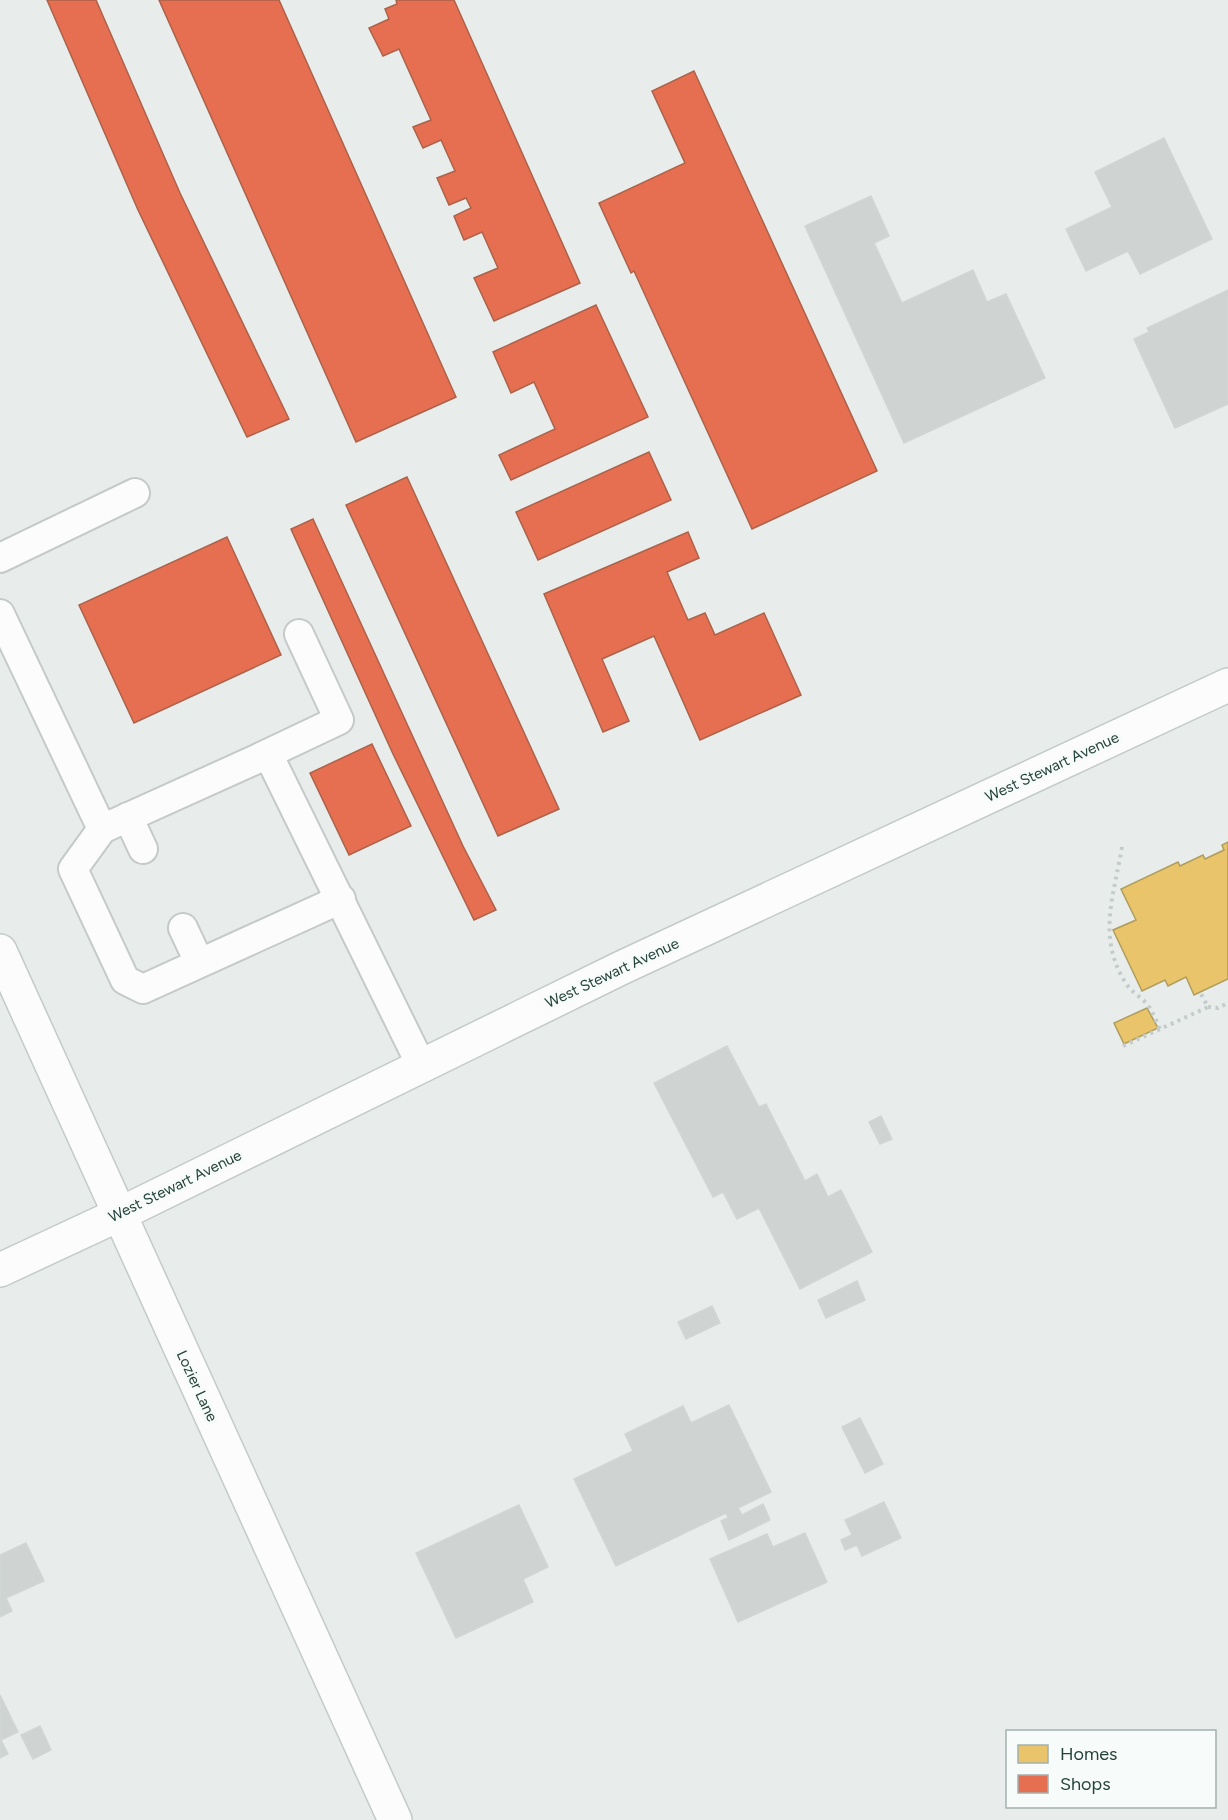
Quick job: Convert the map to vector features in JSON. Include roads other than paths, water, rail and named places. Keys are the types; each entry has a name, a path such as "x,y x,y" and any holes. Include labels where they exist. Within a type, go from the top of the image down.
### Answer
{"main road":[{"name":"West Stewart Avenue","path":"0,1270 118,1215 631,963 1228,685"},
{"name":"Lozier Lane","path":"0,951 118,1215 395,1820"}],"lane":[{"path":"0,558 135,493"},
{"path":"0,614 102,829"},
{"path":"299,634 339,720 102,829 73,869 125,980 143,989 341,899"},
{"path":"261,757 268,754 421,1065"},
{"path":"128,818 143,849"},
{"path":"183,928 199,962"}]}
